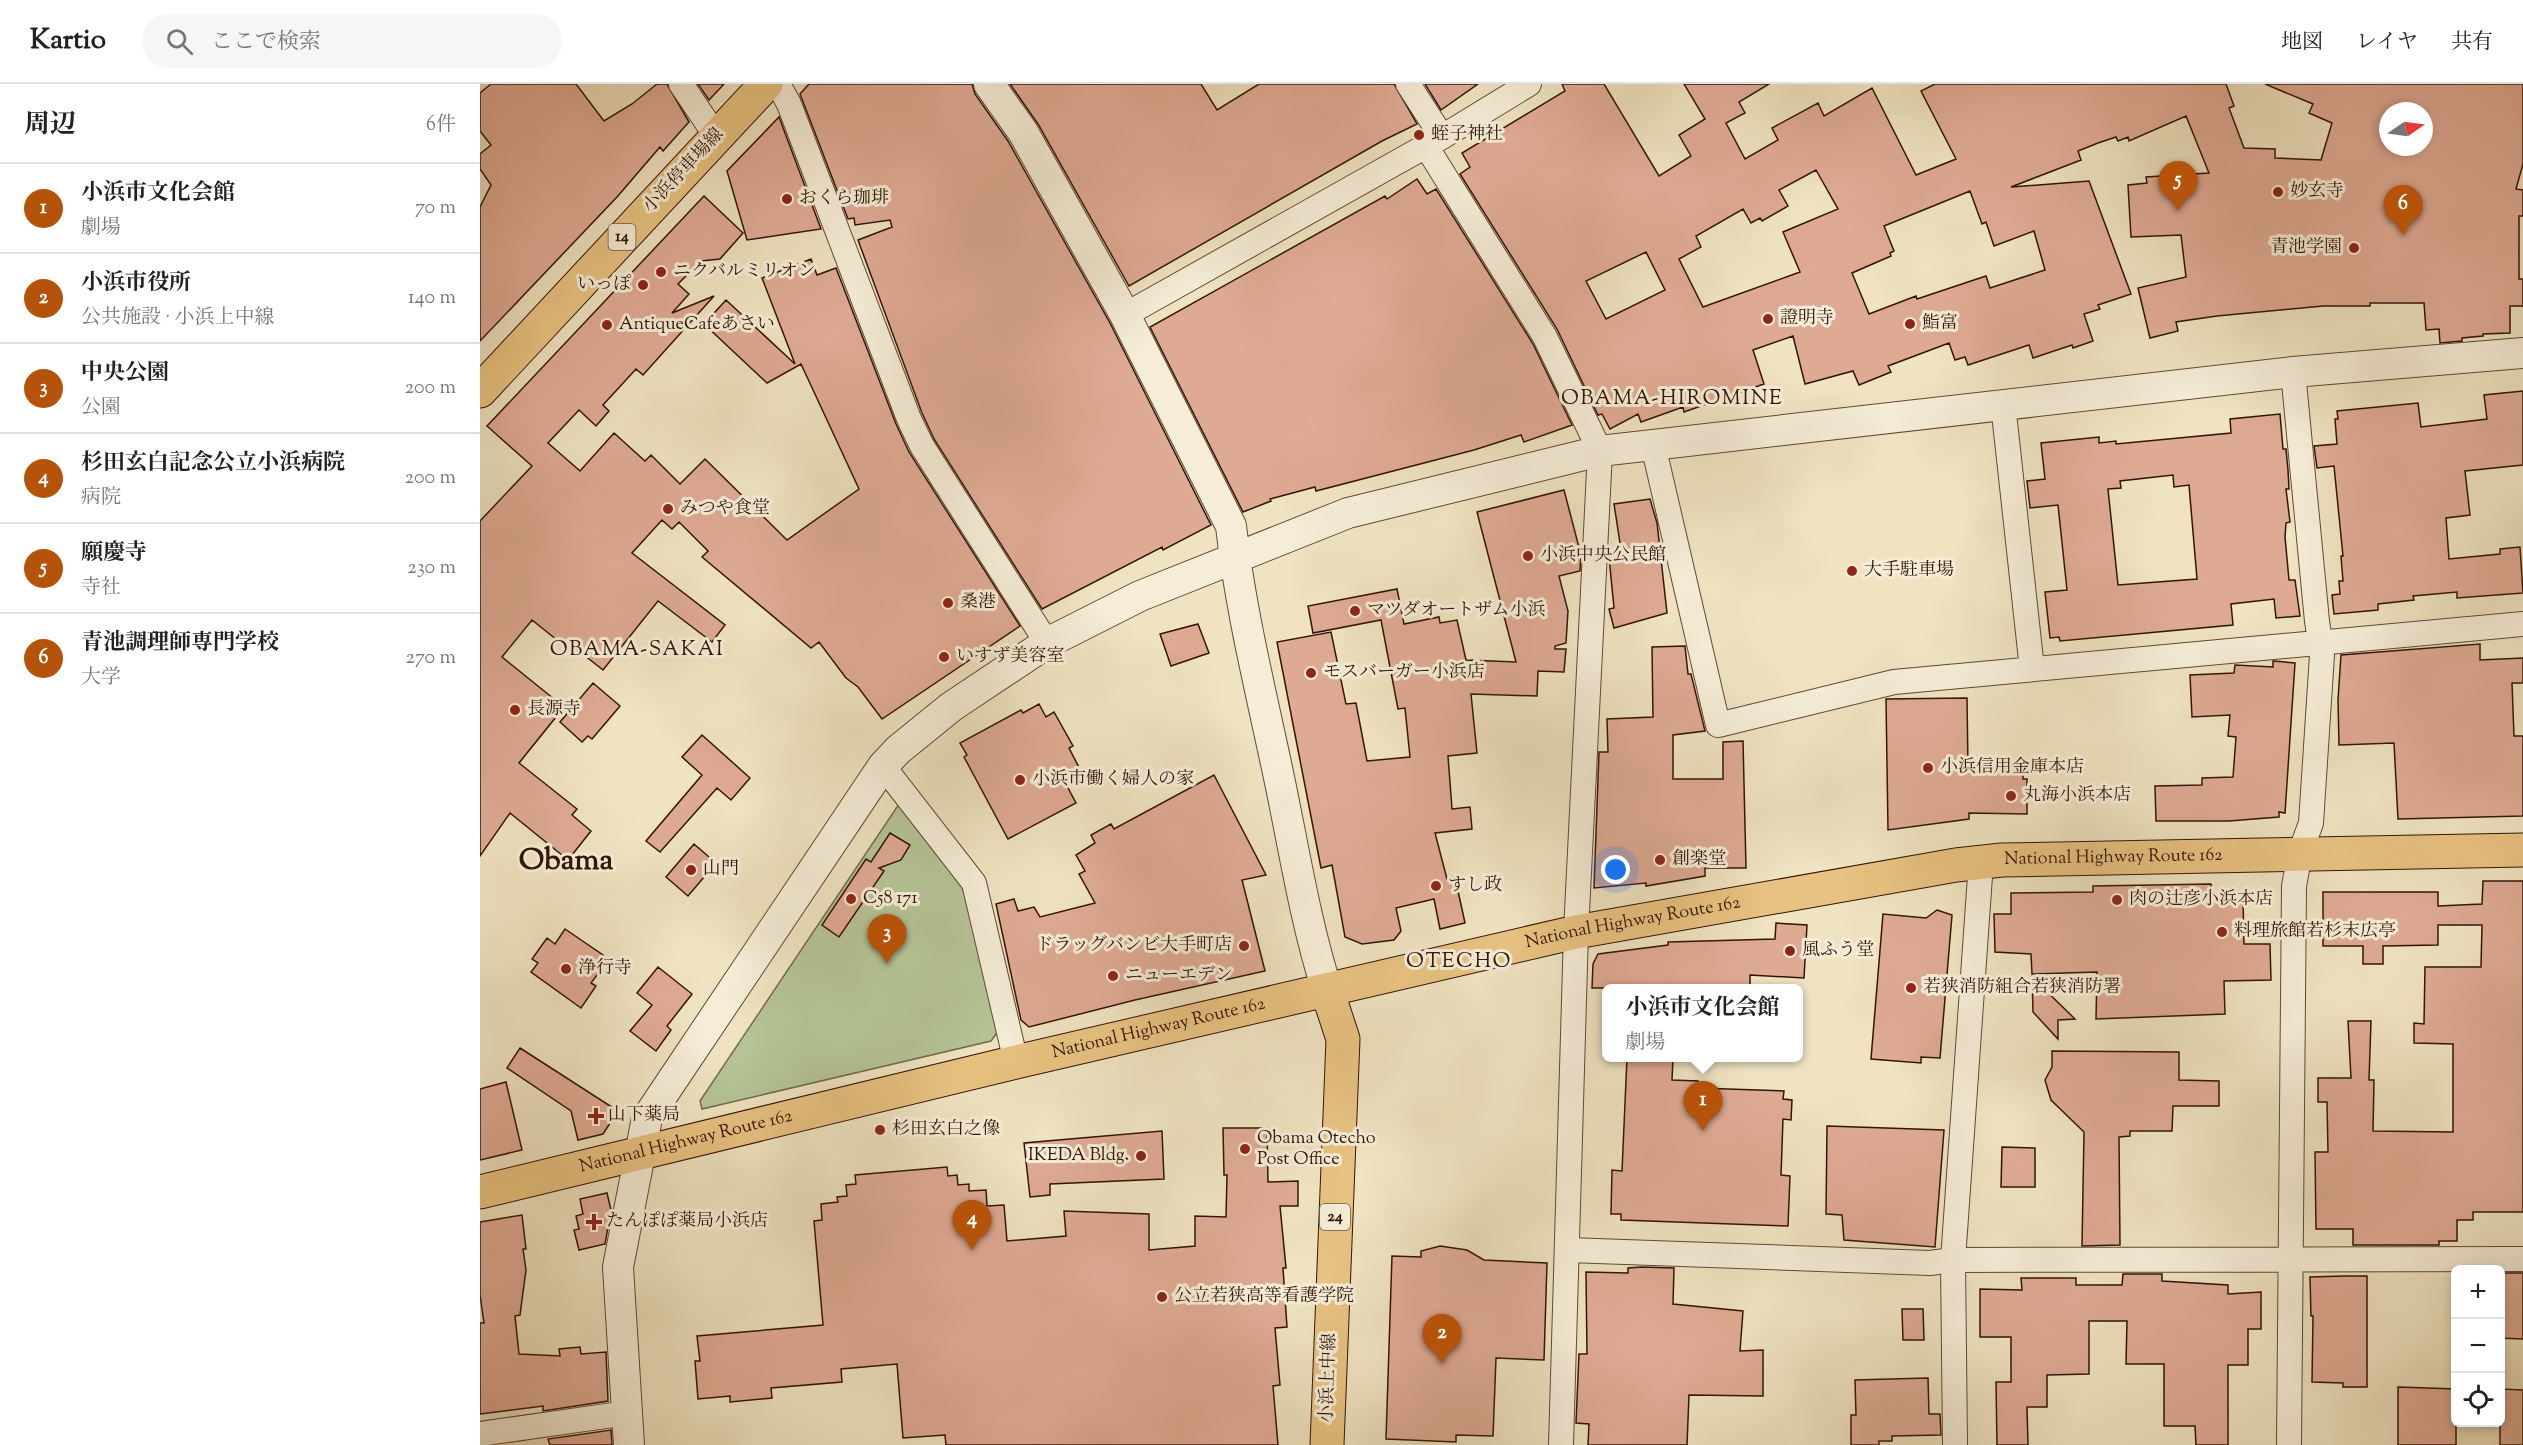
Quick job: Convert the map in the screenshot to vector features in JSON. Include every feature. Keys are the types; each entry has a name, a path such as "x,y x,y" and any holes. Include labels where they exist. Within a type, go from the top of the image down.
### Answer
{"main road":[{"name":"小浜停車場線","path":"480,391 766,84"},
{"name":"National Highway Route 162","path":"480,1192 1016,1062 1576,932 1981,862 2300,853 2523,850"},
{"name":"小浜上中線","path":"1327,1445 1343,1039 1328,990"}],"street":[{"path":"681,84 716,136"},
{"path":"778,84 789,104 909,419 922,446 1047,643"},
{"path":"989,84 1023,132 1125,315 1231,526 1234,557 1316,953 1328,990"},
{"path":"1408,84 1434,142 1545,337 1600,451 1576,932 1561,1445"},
{"path":"1125,315 1434,142 1529,84"},
{"path":"629,1445 618,1267 647,1118 883,766 898,750 951,707 1047,643 1140,596 1348,513 1600,451 2294,372 2523,353"},
{"path":"2289,1445 2294,886 2300,853 2311,824 2322,655 2294,372"},
{"path":"2003,404 2032,669"},
{"path":"1653,445 1718,725 1894,682 2523,624"},
{"path":"883,766 974,883 1016,1062"},
{"path":"1955,1445 1953,1260 1981,862"},
{"path":"1568,1250 1930,1263 1953,1260 2523,1259"},
{"path":"480,1434 627,1413"}],"green space":[{"path":"899,804 959,881 967,898 999,1030 991,1041 702,1109 700,1101"}],"building":[{"path":"491,84 576,84 604,121 632,104 657,84 667,84 689,122 663,151 660,147 617,197 480,341 480,207 491,185 480,169 480,154 491,145 480,131 480,93"},
{"path":"698,84 724,84 709,100"},
{"path":"809,84 972,84 975,94 1008,141 1110,323 1211,525 1163,550 1162,547 1042,609 934,439 922,413 858,240 892,227 890,220 855,225 854,218 848,219 800,94"},
{"path":"1010,84 1201,84 1217,110 1259,84 1394,84 1417,124 1382,141 1129,286 1038,124"},
{"path":"1425,84 1478,84 1441,110"},
{"path":"1562,84 1604,84 1659,176 1691,156 1679,135 1705,119 1684,84 1769,84 1739,102 1745,113 1726,123 1745,159 1778,140 1772,128 1818,103 1824,116 1872,88 1916,175 1956,159 1921,91 1935,84 2226,84 2234,106 2229,108 2244,148 2275,149 2275,158 2321,160 2332,123 2309,113 2313,104 2265,84 2523,84 2523,164 2516,189 2523,190 2523,216 2519,216 2519,279 2523,279 2523,306 2510,306 2510,333 2483,334 2483,336 2462,338 2462,341 2440,343 2439,329 2426,330 2424,303 2370,303 2370,306 2323,306 2217,316 2176,322 2178,331 2150,338 2138,288 2186,277 2181,235 2131,237 2128,185 2147,183 2146,177 2209,173 2186,116 2129,141 2128,137 2118,141 2116,137 2078,151 2081,160 2011,187 2089,181 2131,294 2098,305 2100,309 2084,314 2093,341 2073,348 2072,345 2033,358 2029,345 1968,365 1965,357 1955,360 1949,343 1888,366 1891,372 1859,385 1853,371 1805,384 1793,336 1753,350 1764,384 1684,412 1683,407 1641,422 1638,414 1610,429 1602,414 1598,415 1557,329 1460,174 1470,167 1462,153 1565,91","holes":["1816,170 1838,209 1783,232 1800,272 1703,307 1679,259 1701,247 1696,236 1743,209 1751,223 1760,218 1762,221 1788,206 1779,190","1970,191 1982,224 1986,222 1994,246 2034,231 2045,270 1990,288 1986,276 1917,299 1916,296 1869,314 1852,273 1891,256 1890,253 1894,251 1884,226","1646,252 1665,290 1606,319 1586,281"]},
{"path":"779,117 821,229 747,240 727,171"},
{"path":"1417,179 1427,194 1436,189 1533,344 1572,425 1524,442 1521,435 1474,450 1316,491 1315,487 1270,499 1271,501 1243,512 1150,327 1385,196 1387,199"},
{"path":"704,196 743,233 720,259 701,261 678,284 689,294 672,313 714,296 643,375 636,369 603,405 609,411 596,426 579,410 548,443 580,471 614,433 645,461 651,455 680,484 705,459 787,540 859,489 801,364 767,383 704,324 726,300 795,364 762,278 811,259 817,275 836,268 909,452 1020,626 882,719 858,687 846,678 819,642 811,648 702,557 708,551 679,522 672,529 662,520 632,553 725,625 712,642 658,601 603,670 570,644 567,648 532,620 502,657 564,707 519,763 577,809 572,815 591,831 568,860 510,813 480,856 480,521 532,466 487,426"},
{"path":"2523,391 2523,465 2465,471 2470,515 2446,518 2449,559 2500,554 2500,549 2520,547 2523,593 2457,598 2457,592 2413,596 2414,600 2378,604 2378,610 2334,614 2332,595 2340,594 2339,581 2343,581 2341,556 2343,556 2334,466 2317,468 2314,446 2337,444 2335,419 2338,419 2337,411 2418,403 2421,427 2487,419 2484,395"},
{"path":"2280,414 2283,449 2286,449 2288,470 2289,489 2286,489 2290,522 2286,523 2285,537 2289,580 2295,580 2300,616 2276,618 2274,599 2231,604 2233,625 2060,641 2059,637 2050,638 2045,592 2067,590 2058,505 2030,508 2027,481 2045,479 2041,443 2099,437 2099,443 2116,441 2116,444 2231,433 2230,419","holes":["2173,475 2174,487 2189,485 2197,579 2118,585 2108,489 2121,488 2120,481"]},
{"path":"1564,490 1581,555 1580,571 1559,576 1568,611 1566,643 1555,646 1555,649 1566,649 1564,672 1538,671 1537,696 1471,694 1477,753 1448,756 1452,809 1470,807 1472,829 1435,833 1447,879 1455,877 1465,923 1440,929 1434,899 1396,908 1401,931 1394,940 1362,944 1345,937 1332,865 1321,868 1277,642 1331,632 1346,704 1356,703 1367,761 1410,757 1405,708 1398,709 1381,620 1313,633 1308,606 1397,589 1404,624 1439,617 1440,623 1457,620 1466,660 1516,662 1477,512"},
{"path":"1650,499 1657,523 1667,613 1614,628 1609,609 1614,608 1609,557 1622,556 1614,504"},
{"path":"1198,624 1209,653 1171,666 1160,634"},
{"path":"2480,644 2480,660 2523,658 2523,683 2512,683 2514,736 2523,736 2523,816 2398,819 2394,743 2339,745 2338,700 2341,655"},
{"path":"1685,646 1688,674 1691,674 1705,731 1673,735 1673,779 1723,779 1723,742 1743,741 1746,868 1705,868 1705,876 1646,886 1646,883 1594,888 1599,752 1608,752 1607,719 1653,717 1652,647"},
{"path":"2273,661 2295,663 2285,813 2279,812 2279,817 2229,821 2156,821 2155,786 2202,785 2202,778 2233,777 2236,737 2228,736 2230,715 2192,717 2190,675 2234,673 2235,665 2273,667"},
{"path":"593,683 620,706 592,739 588,736 582,742 560,722"},
{"name":"小浜信用金庫本店","path":"1967,698 1968,767 2023,768 2023,779 2027,779 2027,814 1969,813 1969,819 1888,830 1886,699"},
{"name":"小浜市働く婦人の家","path":"1039,704 1046,717 1054,712 1073,746 1069,748 1084,777 1067,786 1076,803 1008,839 964,757 967,755 960,743 1021,710 1023,713"},
{"path":"702,735 750,778 731,800 717,788 660,852 646,841 702,775 682,757"},
{"path":"1214,775 1266,875 1242,880 1265,971 1029,1027 1021,1020 996,904 1014,899 1018,911 1034,907 1040,917 1095,903 1079,874 1085,871 1076,855 1095,843 1091,835 1111,824 1114,829"},
{"path":"890,833 910,845 901,860 879,868 884,871 839,937 822,925 866,859 871,862"},
{"name":"山門","path":"694,844 716,863 688,896 666,877"},
{"path":"2483,881 2523,881 2523,1212 2473,1212 2473,1220 2457,1220 2457,1241 2439,1241 2439,1245 2353,1245 2353,1229 2316,1229 2315,1152 2328,1152 2327,1102 2318,1102 2318,1078 2351,1078 2348,1021 2371,1021 2369,1080 2374,1080 2373,1131 2453,1132 2453,1044 2414,1043 2414,1023 2424,1024 2425,967 2481,967 2482,925 2438,925 2438,945 2383,946 2383,964 2363,964 2363,946 2323,946 2323,892 2438,892 2438,906 2482,904"},
{"path":"2211,884 2211,899 2243,899 2244,944 2270,944 2271,980 2224,981 2225,1014 2096,1019 2097,972 2032,974 2031,954 1995,952 1994,914 2011,914 2011,893 2093,892 2093,886"},
{"name":"若狭消防組合若狭消防署","path":"1937,910 1952,915 1940,1058 1921,1057 1921,1063 1871,1059 1883,914 1926,918"},
{"path":"1776,923 1807,925 1804,978 1750,975 1750,984 1602,984 1602,988 1592,988 1593,964 1598,954 1668,945 1668,942 1775,939"},
{"name":"浄行寺","path":"565,929 603,955 595,967 600,971 591,983 596,986 581,1008 531,972 538,963 532,959 547,938 555,944"},
{"path":"658,967 692,994 667,1026 671,1030 656,1051 630,1031 652,1005 637,993"},
{"path":"2032,977 2075,1019 2058,1020 2058,1039 2033,1012"},
{"path":"520,1048 618,1111 603,1134 578,1140 571,1111 507,1068"},
{"path":"2052,1051 2179,1052 2179,1080 2219,1081 2219,1106 2173,1106 2172,1131 2130,1131 2130,1136 2119,1137 2120,1245 2082,1246 2084,1132 2051,1100 2045,1080 2052,1067"},
{"path":"1627,1062 1673,1062 1672,1080 1698,1081 1698,1088 1784,1091 1783,1099 1792,1100 1791,1120 1783,1119 1781,1175 1790,1176 1788,1226 1621,1220 1621,1214 1611,1214 1612,1170 1622,1171"},
{"path":"506,1082 522,1150 480,1160 480,1089"},
{"path":"1827,1126 1944,1130 1935,1247 1844,1240 1842,1215 1826,1214"},
{"path":"1223,1128 1267,1128 1268,1182 1298,1181 1298,1206 1280,1206 1286,1268 1283,1268 1287,1327 1275,1328 1280,1385 1273,1386 1278,1445 946,1445 945,1435 903,1438 897,1364 841,1369 842,1382 771,1388 772,1398 730,1402 730,1396 698,1399 695,1361 700,1361 697,1336 823,1325 814,1221 822,1220 821,1204 838,1202 837,1197 847,1196 846,1185 856,1184 855,1175 947,1167 948,1176 957,1175 958,1185 969,1184 969,1191 986,1190 987,1206 1004,1205 1007,1241 1066,1236 1064,1211 1149,1214 1149,1250 1195,1246 1195,1216 1226,1217 1227,1175 1224,1175"},
{"path":"1162,1131 1164,1179 1050,1184 1050,1195 1030,1197 1024,1143"},
{"path":"2002,1147 2035,1148 2035,1187 2001,1187"},
{"name":"たんぽぽ薬局小浜店","path":"607,1193 611,1210 605,1244 579,1250 574,1230 579,1229 576,1216 583,1214 580,1199"},
{"path":"522,1215 526,1270 520,1315 515,1316 519,1354 560,1356 559,1349 580,1347 581,1354 606,1352 608,1401 543,1411 543,1406 480,1414 480,1323 484,1323 480,1295 480,1222"},
{"path":"1440,1246 1467,1250 1484,1260 1547,1263 1544,1360 1496,1358 1493,1436 1456,1435 1456,1442 1386,1439 1392,1256 1421,1257 1421,1251"},
{"path":"1628,1268 1674,1268 1673,1304 1743,1311 1740,1351 1763,1350 1763,1396 1689,1395 1687,1445 1588,1445 1589,1424 1576,1423 1579,1354 1587,1354 1586,1272 1628,1273"},
{"path":"2505,1273 2523,1273 2523,1339 2505,1338"},
{"path":"2123,1274 2162,1274 2162,1281 2228,1285 2228,1294 2261,1292 2261,1329 2248,1329 2248,1365 2228,1365 2228,1445 2196,1445 2195,1426 2164,1426 2164,1364 2126,1364 2127,1321 2089,1321 2089,1374 2047,1375 2047,1407 2027,1407 2028,1445 1997,1445 1996,1382 2011,1382 2011,1337 1980,1337 1980,1289 2022,1290 2021,1278 2076,1278 2076,1285 2122,1285"},
{"path":"2367,1276 2367,1387 2343,1387 2343,1383 2312,1382 2313,1316 2311,1316 2310,1277"},
{"path":"1902,1309 1923,1309 1924,1340 1903,1340"},
{"path":"1928,1378 1929,1414 1940,1414 1941,1435 1892,1436 1892,1441 1879,1441 1879,1445 1851,1445 1851,1415 1856,1415 1855,1380"},
{"path":"2398,1387 2451,1389 2451,1427 2456,1427 2456,1445 2398,1445"},
{"path":"2505,1389 2523,1390 2523,1445 2500,1445 2500,1427 2505,1427"},
{"path":"611,1430 612,1445 550,1445 548,1439"}],"place":[{"name":"蛭子神社","path":"1419,135"},
{"name":"妙玄寺","path":"2278,192"},
{"name":"おくら珈琲","path":"787,199"},
{"name":"願慶寺","path":"2178,211"},
{"name":"青池調理師専門学校","path":"2403,235"},
{"name":"青池学園","path":"2354,248"},
{"name":"ニクバルミリオン","path":"661,272"},
{"name":"いっぽ","path":"643,285"},
{"name":"證明寺","path":"1768,319"},
{"name":"鮨富","path":"1910,324"},
{"name":"AntiqueCafeあさい","path":"607,325"},
{"name":"みつや食堂","path":"668,509"},
{"name":"小浜中央公民館","path":"1528,556"},
{"name":"大手駐車場","path":"1852,571"},
{"name":"桑港","path":"948,603"},
{"name":"マツダオートザム小浜","path":"1355,611"},
{"name":"いすず美容室","path":"944,657"},
{"name":"モスバーガー小浜店","path":"1311,673"},
{"name":"長源寺","path":"515,710"},
{"name":"小浜信用金庫本店","path":"1928,768"},
{"name":"小浜市働く婦人の家","path":"1020,780"},
{"name":"丸海小浜本店","path":"2011,796"},
{"name":"創楽堂","path":"1660,860"},
{"name":"山門","path":"691,870"},
{"name":"すし政","path":"1436,886"},
{"name":"C58 171","path":"851,899"},
{"name":"肉の辻彦小浜本店","path":"2117,900"},
{"name":"料理旅館若杉末広亭","path":"2222,932"},
{"name":"ドラッグバンビ大手町店","path":"1244,946"},
{"name":"風ふう堂","path":"1790,951"},
{"name":"中央公園","path":"887,964"},
{"name":"浄行寺","path":"566,969"},
{"name":"ニューエデン","path":"1113,976"},
{"name":"若狭消防組合若狭消防署","path":"1911,988"},
{"name":"山下薬局","path":"596,1116"},
{"name":"杉田玄白之像","path":"880,1130"},
{"name":"小浜市文化会館","path":"1703,1131"},
{"name":"Obama Otecho Post Office","path":"1245,1149"},
{"name":"IKEDA Bldg.","path":"1141,1156"},
{"name":"たんぽぽ薬局小浜店","path":"594,1222"},
{"name":"杉田玄白記念公立小浜病院","path":"972,1250"},
{"name":"公立若狭高等看護学院","path":"1162,1297"},
{"name":"小浜市役所","path":"1442,1364"}],"district":[{"name":"OBAMA-HIROMINE","path":"1672,399"},
{"name":"OBAMA-SAKAI","path":"637,650"},
{"name":"Obama","path":"566,861"},
{"name":"OTECHO","path":"1459,962"}]}
